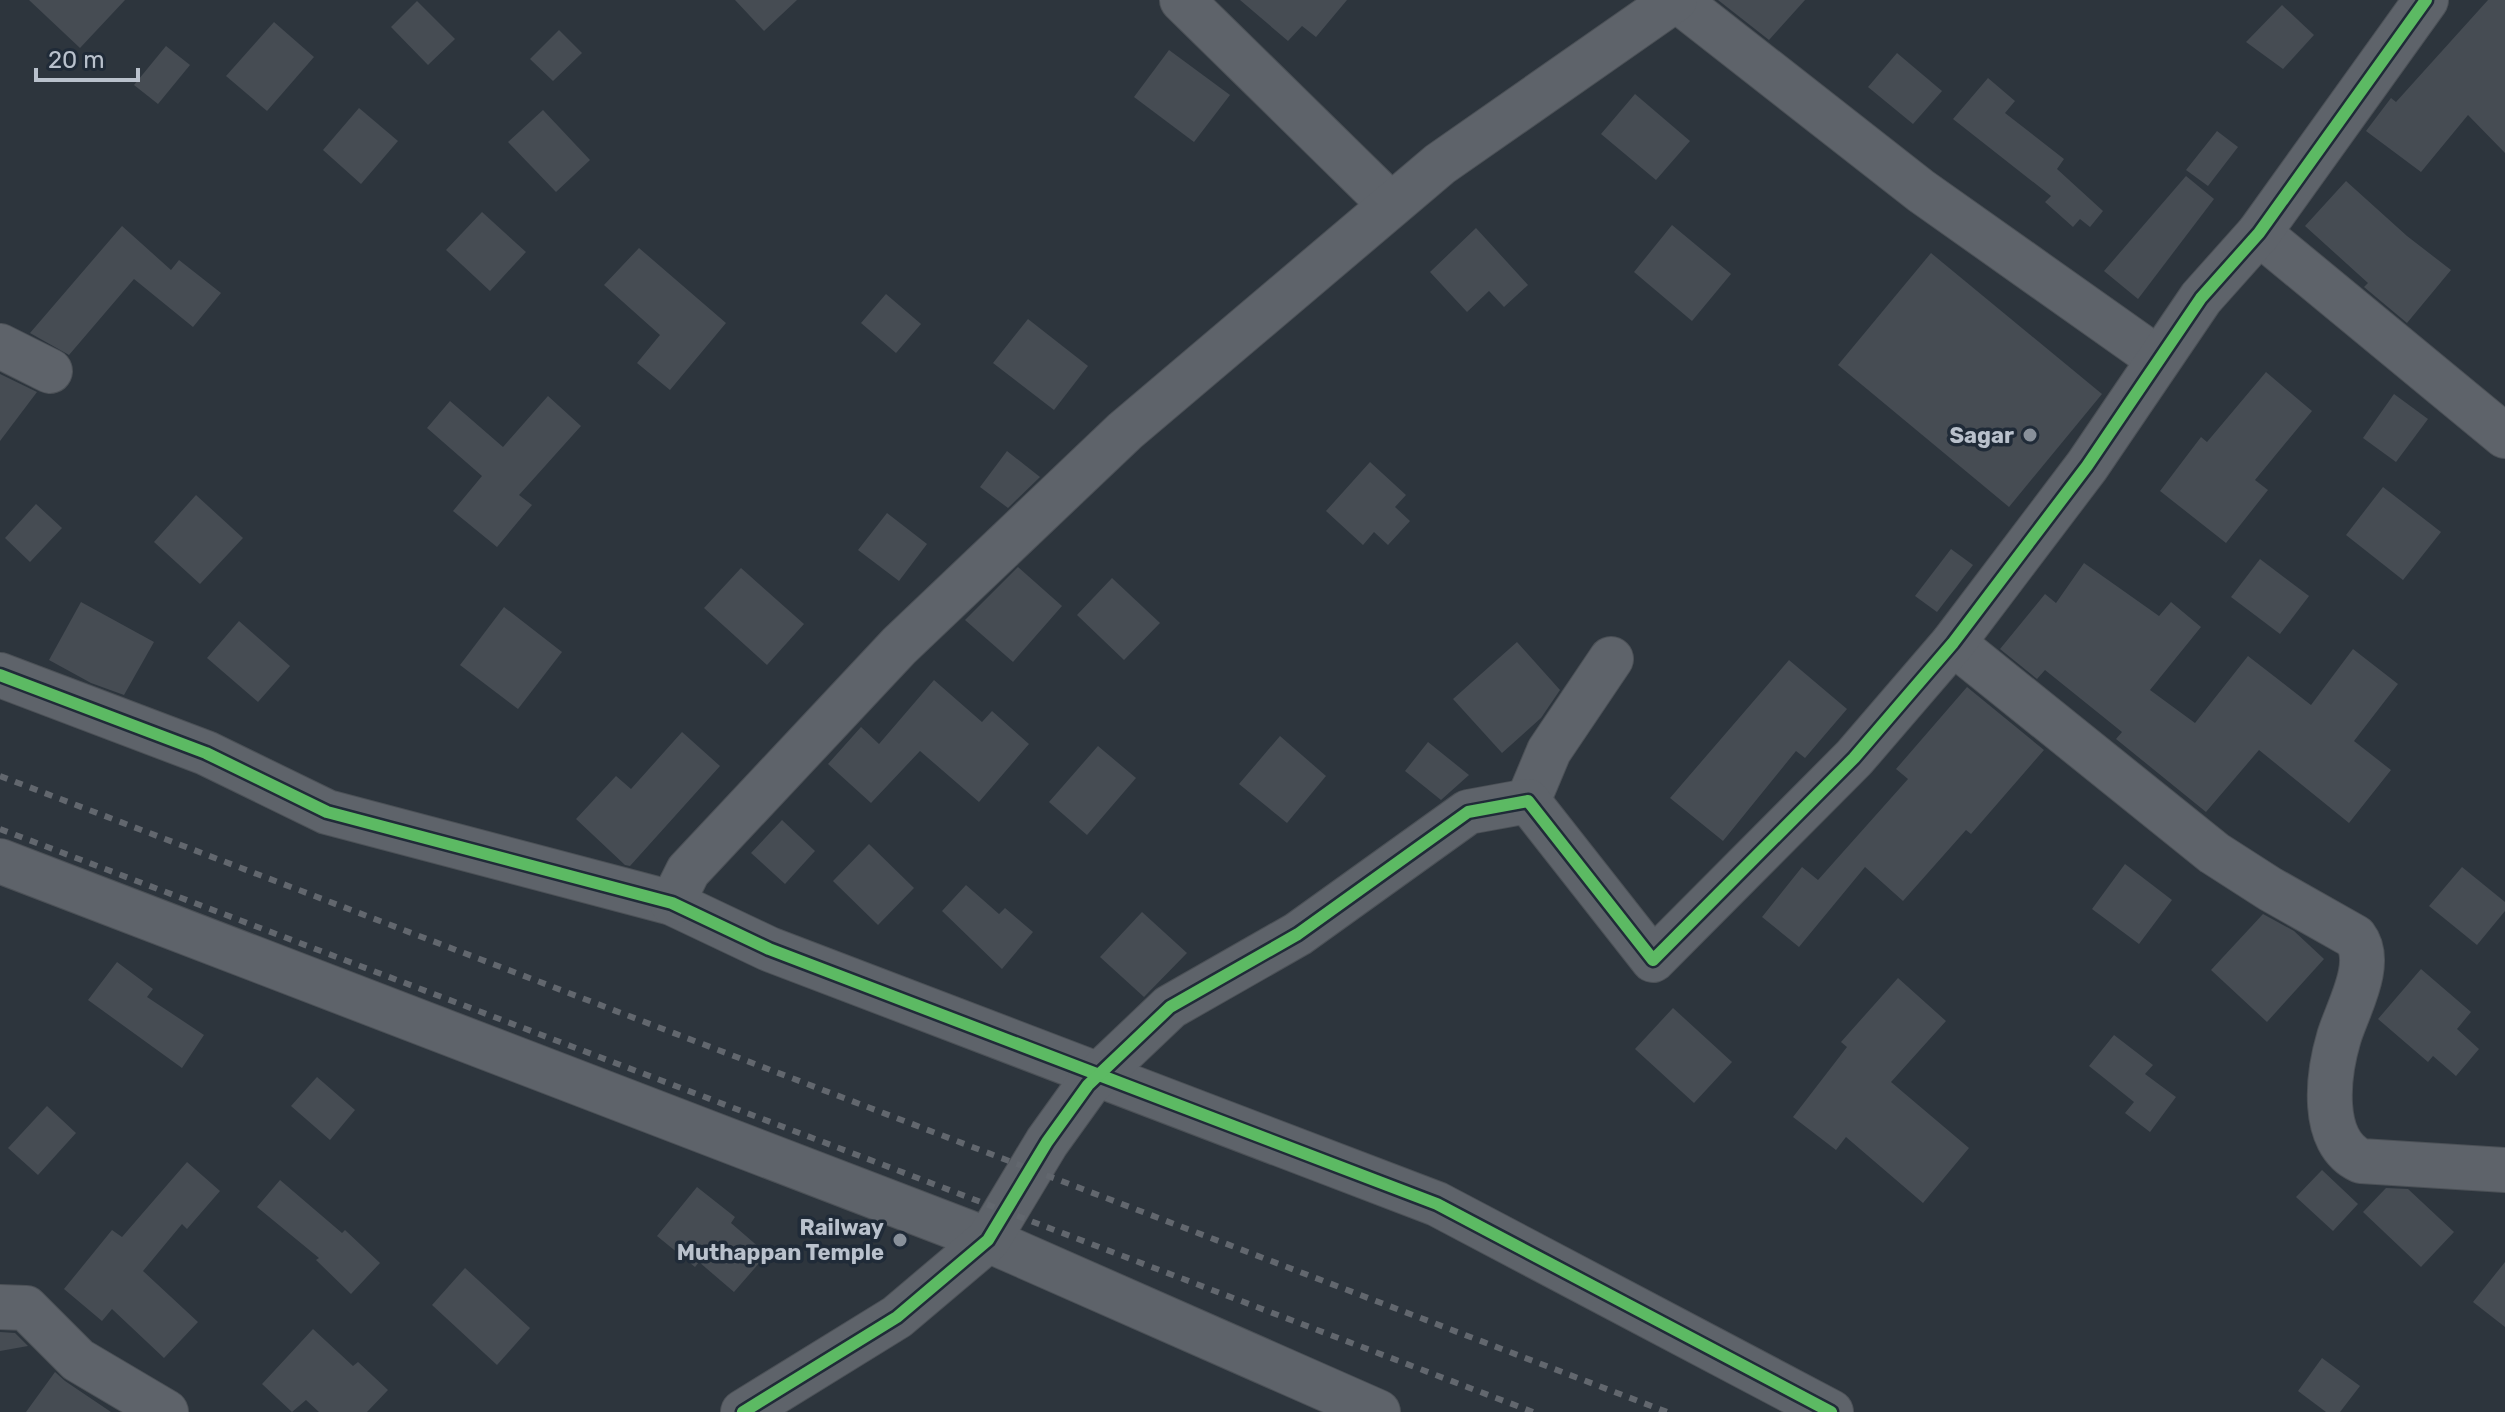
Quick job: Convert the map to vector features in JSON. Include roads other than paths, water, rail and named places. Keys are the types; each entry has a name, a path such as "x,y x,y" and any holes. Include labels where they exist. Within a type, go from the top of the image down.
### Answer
{"street":[{"path":"1182,0 1391,205"},
{"path":"672,903 688,871 899,646 1125,431 1440,164 1676,0 1921,191 2157,358"},
{"path":"1528,801 1653,960 1854,758 1953,643 2087,466 2157,358 2201,298 2259,233 2426,0"},
{"path":"2259,233 2505,436"},
{"path":"0,346 50,371"},
{"path":"1953,643 2214,853 2293,903 2355,937 2362,946 2356,993 2338,1040 2331,1098 2333,1129 2351,1156 2377,1162 2505,1170"},
{"path":"1528,801 1549,751 1611,659"},
{"path":"0,675 206,753 327,812 672,903 769,949 1437,1204 1831,1412"},
{"path":"743,1412 897,1317 988,1240 1047,1142 1098,1077 1170,1007 1298,934 1468,812 1528,801"},
{"path":"0,861 988,1240 1378,1412"},
{"path":"0,1307 26,1308 78,1360 166,1412"}],"railway":[{"path":"0,776 1667,1412"},
{"path":"0,829 1533,1412"}],"place":[{"name":"Sagar","path":"2030,435"},
{"name":"Railway Muthappan Temple","path":"900,1240"}]}
